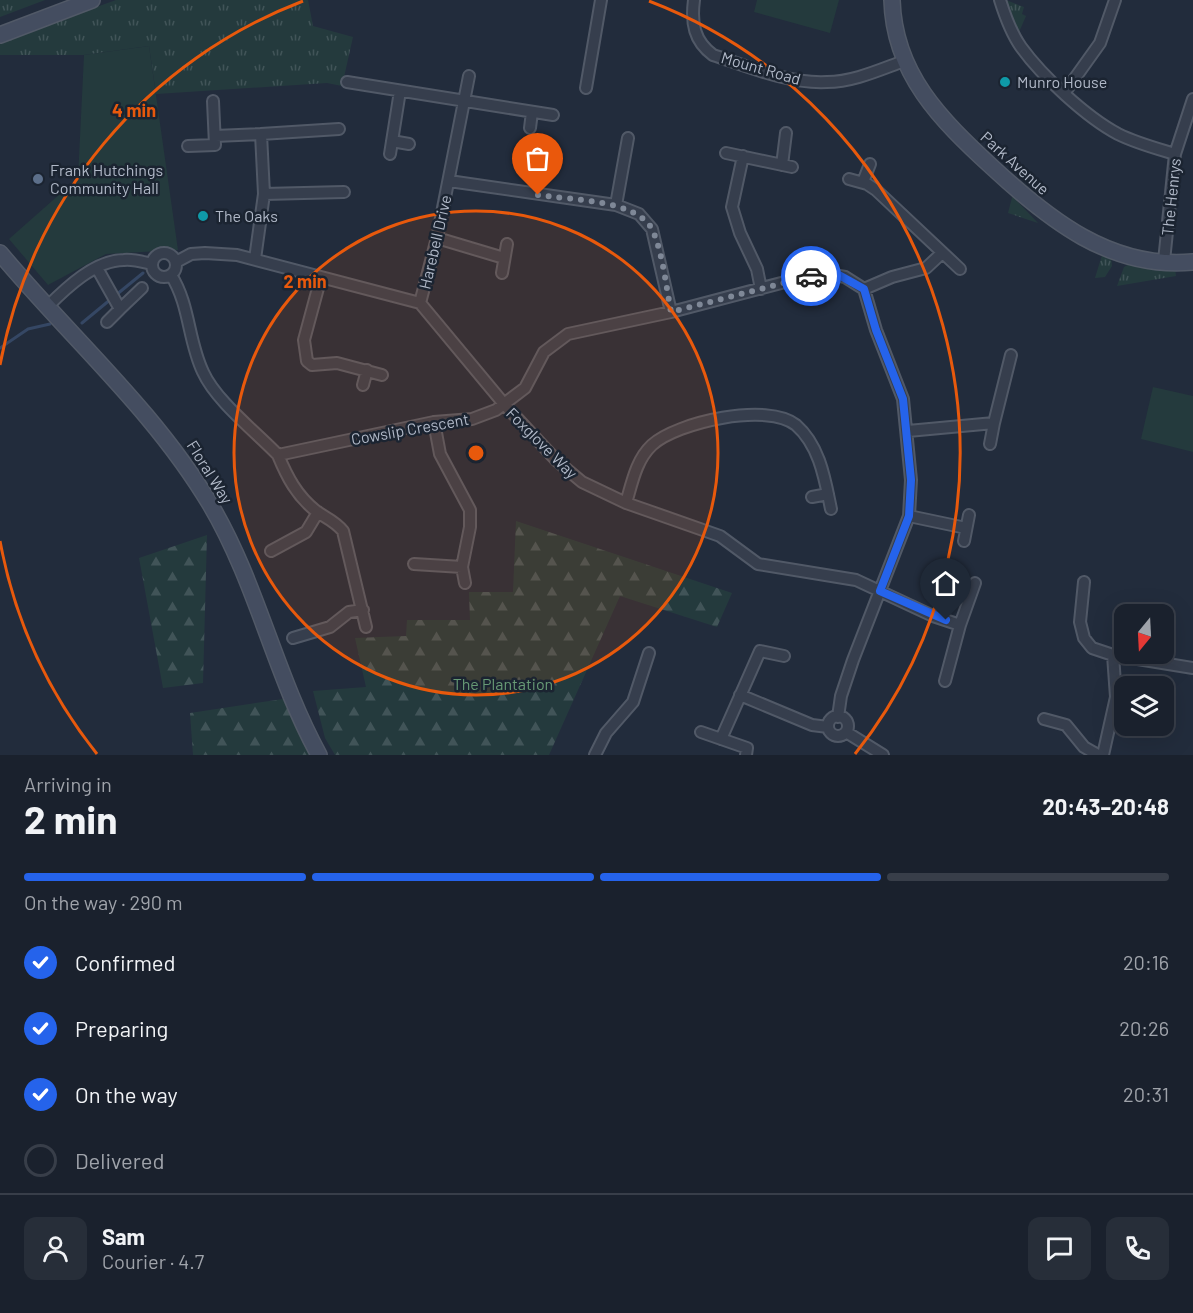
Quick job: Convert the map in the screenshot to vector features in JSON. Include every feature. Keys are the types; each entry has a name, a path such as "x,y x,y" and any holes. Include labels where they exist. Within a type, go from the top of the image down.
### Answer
{"street":[{"path":"0,35 92,0"},
{"path":"578,77 588,82 601,0"},
{"name":"Mount Road","path":"694,0 693,26 706,50 713,55 773,74 829,82 860,76 904,61"},
{"name":"Park Avenue","path":"892,0 896,35 904,61 925,98 941,118 1048,217 1102,247 1121,253 1164,261 1193,261"},
{"path":"1000,0 1021,48 1065,92 1112,130 1138,143 1175,154"},
{"path":"1065,92 1100,43 1115,0"},
{"name":"Harebell Drive","path":"420,303 437,238 469,76"},
{"path":"347,82 553,115"},
{"path":"390,154 400,91"},
{"name":"The Henrys","path":"1164,261 1175,154 1193,99"},
{"path":"188,146 215,145 213,100"},
{"path":"530,128 532,112"},
{"path":"215,136 339,129"},
{"path":"726,153 787,166 786,133"},
{"path":"255,259 264,194 261,134"},
{"path":"616,205 628,138"},
{"path":"392,141 409,144"},
{"path":"744,156 732,207 740,233 757,269 761,289"},
{"path":"863,182 870,164"},
{"path":"849,178 863,182 876,190 941,254 960,269"},
{"name":"Harebell Drive","path":"449,181 616,205 639,214 652,229 671,312"},
{"path":"264,194 344,192"},
{"path":"437,238 504,258"},
{"path":"502,273 507,244"},
{"name":"Floral Way","path":"0,253 162,432 212,507 252,593 294,706 320,755"},
{"path":"161,253 171,255 176,262 171,275 164,277 157,274 152,264 161,253"},
{"path":"176,262 191,254 205,253 255,259 420,303"},
{"path":"838,717 845,682 909,516 908,431 903,399 876,330 864,289 892,277 926,268 941,254"},
{"path":"47,307 72,285 97,268 122,260 152,264"},
{"path":"97,268 116,303"},
{"name":"Cowslip Crescent","path":"278,455 434,422 472,419 504,404 525,388 538,360 568,333 671,312 808,276 829,274 845,277 864,289"},
{"path":"171,275 183,302 204,375 214,390 278,455 296,492 318,512 336,522 343,531 366,627"},
{"path":"321,277 304,340 307,361 312,364 338,363 382,375"},
{"path":"106,322 116,303 142,288"},
{"name":"Foxglove Way","path":"420,303 504,404 571,474 582,482 626,503 720,536 758,564 856,580 933,616 960,625"},
{"path":"990,444 1011,355"},
{"path":"363,385 367,370"},
{"path":"626,503 643,455 664,436 679,429 755,414 775,415 799,427 821,465 831,509"},
{"path":"434,422 440,453 470,510 470,527 462,567 465,583"},
{"path":"908,431 994,423"},
{"path":"812,497 828,494"},
{"path":"271,550 306,532 318,512"},
{"path":"964,541 969,515"},
{"path":"909,516 966,528"},
{"path":"414,564 462,567"},
{"path":"1084,582 1080,617 1083,634 1092,648 1113,655 1193,668"},
{"path":"945,681 960,625 975,584"},
{"path":"293,638 330,627 349,612 363,610"},
{"path":"721,739 760,651 784,656"},
{"path":"595,755 606,733 633,702 649,653"},
{"path":"1103,755 1116,697 1113,655"},
{"path":"740,695 812,725 828,727 834,736 846,732"},
{"path":"828,727 830,720 838,717 847,722 846,732"},
{"path":"1044,719 1066,726 1084,747 1098,755"},
{"path":"701,732 747,748 746,755"},
{"path":"846,732 883,755"}],"green space":[{"path":"0,0 45,0 0,17"},
{"path":"116,0 308,0 313,26 353,37 342,86 327,83 156,94 149,46 84,55 0,55 0,42"},
{"path":"757,0 839,0 830,33 754,12"},
{"path":"1006,0 1024,7 1022,14 1026,16 1019,32"},
{"path":"149,46 178,250 106,254 48,285 9,239 78,178 84,55"},
{"path":"1013,194 1014,198 1038,223 1008,213"},
{"path":"1103,252 1111,257 1112,266 1105,277 1095,278"},
{"path":"1133,262 1175,268 1176,276 1117,286 1124,267"},
{"path":"1153,387 1193,396 1193,452 1141,439"},
{"name":"The Plantation","path":"516,521 732,593 717,627 620,596 549,755 335,755 325,738 313,691 366,687 355,638 406,636 407,620 470,620 469,592 513,592"},
{"path":"207,535 203,683 163,688 139,558"},
{"path":"283,699 311,755 193,755 190,713"}],"waterway":[{"path":"116,295 143,273"},
{"path":"82,323 111,299"},
{"path":"0,348 28,329 50,324"}],"way so far":[{"path":"538,195 616,205 633,210 644,218 652,229 671,312 811,276"}],"place":[{"name":"Munro House","path":"1005,82"},
{"name":"Frank Hutchings Community Hall","path":"38,179"},
{"name":"The Oaks","path":"203,216"}],"route":[{"path":"811,276 837,274 864,289 876,330 903,399 908,431 911,480 909,516 880,591 946,620"}]}
